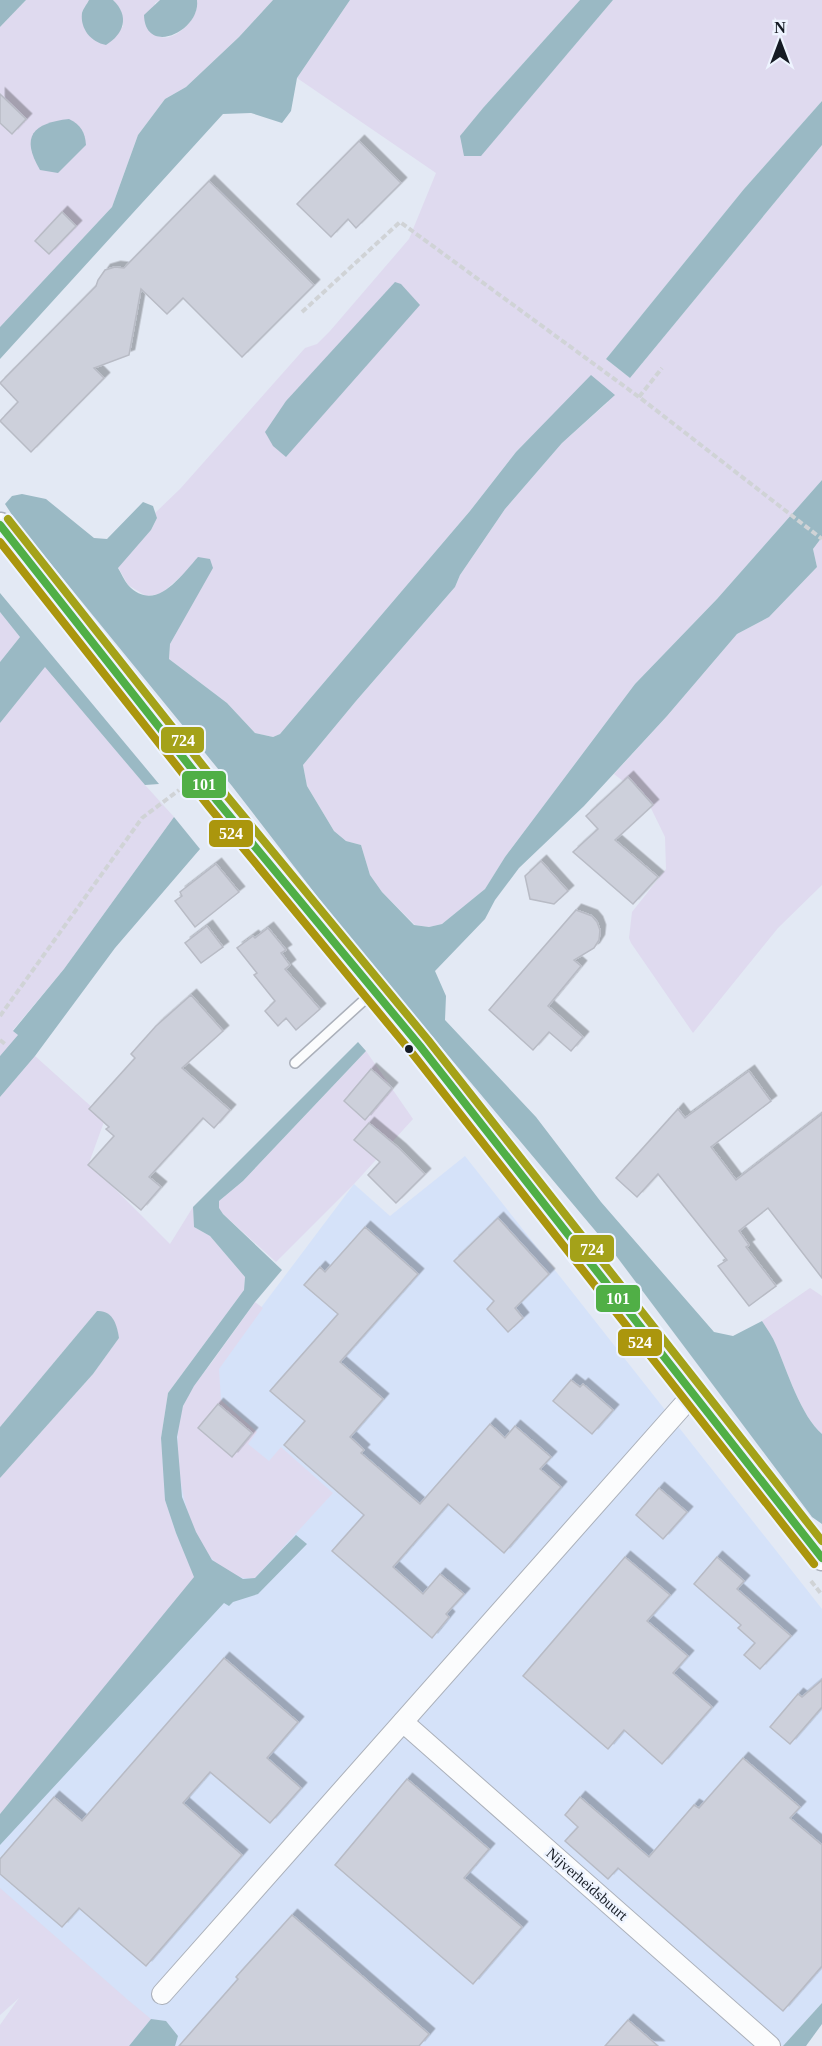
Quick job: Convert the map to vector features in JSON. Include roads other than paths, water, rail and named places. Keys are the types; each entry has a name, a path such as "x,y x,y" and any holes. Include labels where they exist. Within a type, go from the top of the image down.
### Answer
{"street":[{"path":"0,525 198,777 375,990 822,1558"},
{"path":"162,1994 694,1393"},
{"name":"Nijverheidsbuurt","path":"403,1722 770,2046"}],"lane":[{"path":"295,1063 375,990"}]}
